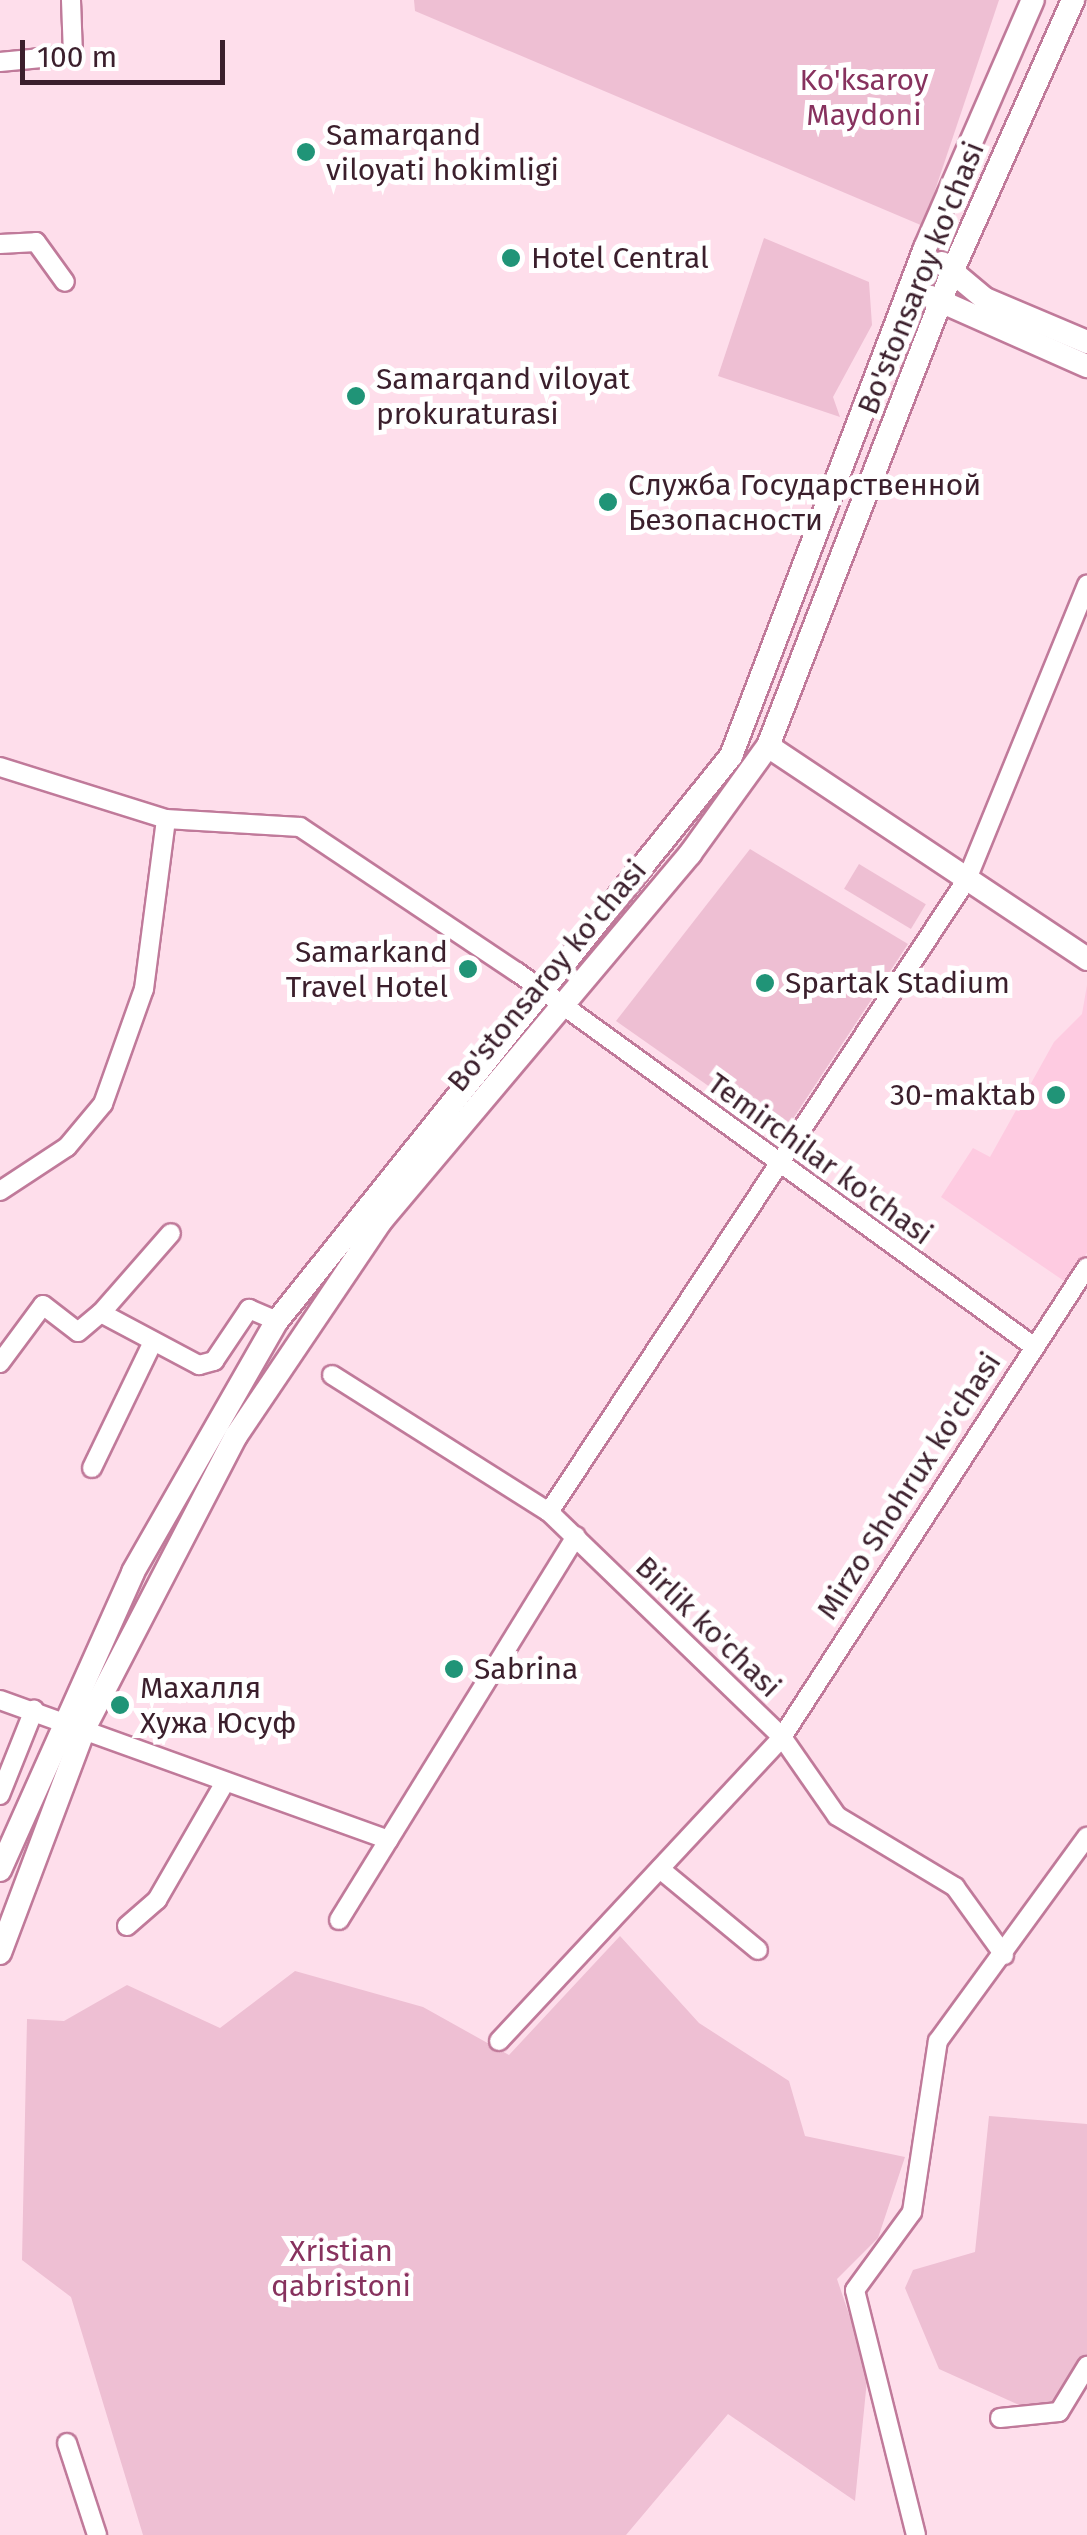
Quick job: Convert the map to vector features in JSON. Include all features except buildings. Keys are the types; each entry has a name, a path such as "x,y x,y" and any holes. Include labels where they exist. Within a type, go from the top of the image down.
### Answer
{"main road":[{"name":"Bo'stonsaroy ko'chasi","path":"0,1870 61,1720 133,1572 278,1321 731,756 925,248 1033,0"},
{"name":"Bo'stonsaroy ko'chasi","path":"0,1954 84,1730 152,1584 292,1348 382,1221 567,1011 768,746 952,272 1072,0"},
{"path":"925,248 985,299 1087,342"},
{"path":"913,281 939,304 1087,366"},
{"path":"768,746 1087,958"}],"street":[{"path":"0,62 73,55 71,0"},
{"path":"0,244 36,242 65,282"},
{"path":"549,1512 784,1167 967,880 1087,585"},
{"name":"Temirchilar ko'chasi","path":"0,767 166,819 300,827 541,990 1033,1346"},
{"path":"0,1191 67,1147 103,1104 144,988 166,819"},
{"path":"0,1363 40,1306 81,1333 172,1233"},
{"name":"Mirzo Shohrux ko'chasi","path":"498,2042 782,1737 1087,1267"},
{"path":"101,1313 152,1344 209,1365 250,1309 278,1321"},
{"path":"92,1468 152,1344"},
{"name":"Birlik ko'chasi","path":"332,1375 549,1512 782,1737 837,1816 955,1887 1004,1955"},
{"path":"339,1920 576,1536"},
{"path":"0,1700 389,1840"},
{"path":"0,1795 34,1710"},
{"path":"127,1926 157,1900 226,1782"},
{"path":"916,2535 855,2290 912,2212 938,2041 1087,1837"},
{"path":"660,1868 758,1950"},
{"path":"1000,2418 1058,2412 1087,2366"},
{"path":"68,2443 97,2535"}],"shaded area":[{"name":"30-maktab","path":"1087,985 1087,1253 1067,1283 941,1197 973,1148 990,1157 1054,1042 1082,1014"}],"green space":[{"name":"Ko'ksaroy Maydoni","path":"414,0 999,0 923,226 415,11"},
{"path":"764,238 869,282 872,325 833,397 840,417 718,376"},
{"name":"Spartak Stadium","path":"750,849 908,944 781,1137 616,1021"},
{"path":"859,864 926,904 911,929 844,889"},
{"name":"Xristian qabristoni","path":"620,1936 699,2023 789,2081 805,2136 905,2157 878,2238 837,2279 868,2370 855,2501 728,2414 626,2535 143,2535 71,2297 22,2260 27,2019 64,2021 127,1985 220,2028 295,1971 423,2007 509,2055"},
{"path":"989,2116 1087,2124 1087,2375 1046,2417 939,2369 905,2288 913,2270 975,2252"}],"place":[{"name":"Samarqand viloyati hokimligi","path":"306,152"},
{"name":"Hotel Central","path":"511,258"},
{"name":"Samarqand viloyat prokuraturasi","path":"356,396"},
{"name":"Служба Государственной Безопасности","path":"608,502"},
{"name":"Samarkand Travel Hotel","path":"468,969"},
{"name":"Spartak Stadium","path":"765,983"},
{"name":"30-maktab","path":"1056,1095"},
{"name":"Sabrina","path":"454,1669"},
{"name":"Махалля Хужа Юсуф","path":"120,1705"}]}
